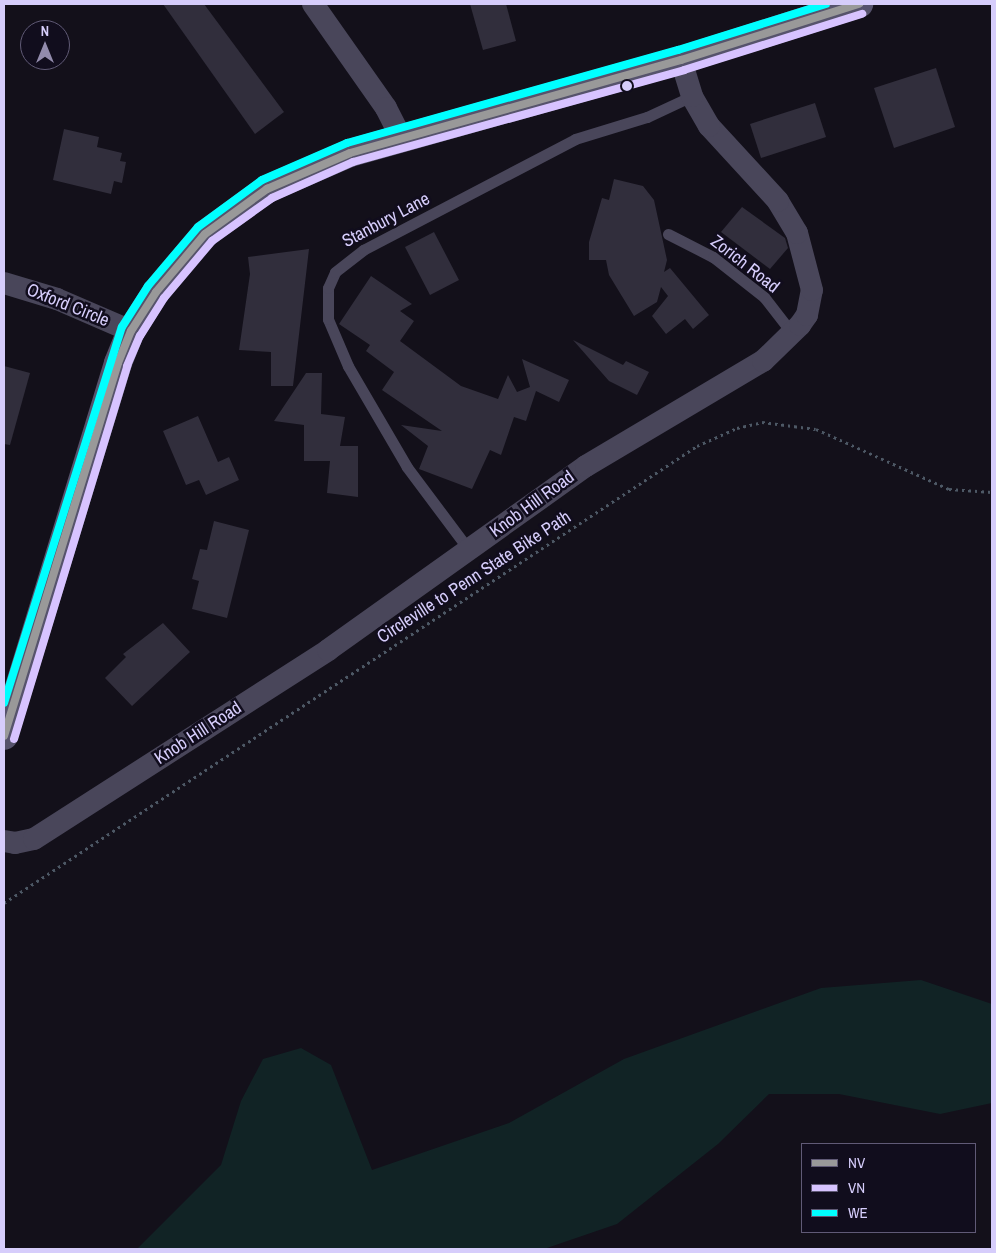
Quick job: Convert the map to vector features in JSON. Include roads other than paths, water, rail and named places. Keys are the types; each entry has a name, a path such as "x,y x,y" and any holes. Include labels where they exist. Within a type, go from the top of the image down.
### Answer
{"street":[{"path":"313,4 386,108 401,138"},
{"path":"4,736 78,483 131,331 180,261 234,210 309,168 401,138 681,60 859,4"},
{"name":"Knob Hill Road","path":"4,841 15,843 34,839 328,650 586,466 762,361 792,333 807,315 812,290 797,233 773,195 709,126 692,96 681,60"},
{"name":"Oxford Circle","path":"4,283 57,299 131,331"}],"lane":[{"name":"Stanbury Lane","path":"469,550 407,467 348,366 328,319 328,288 335,272 363,250 575,139 647,117 692,96"},
{"name":"Zorich Road","path":"668,234 713,258 764,297 792,333"}]}
